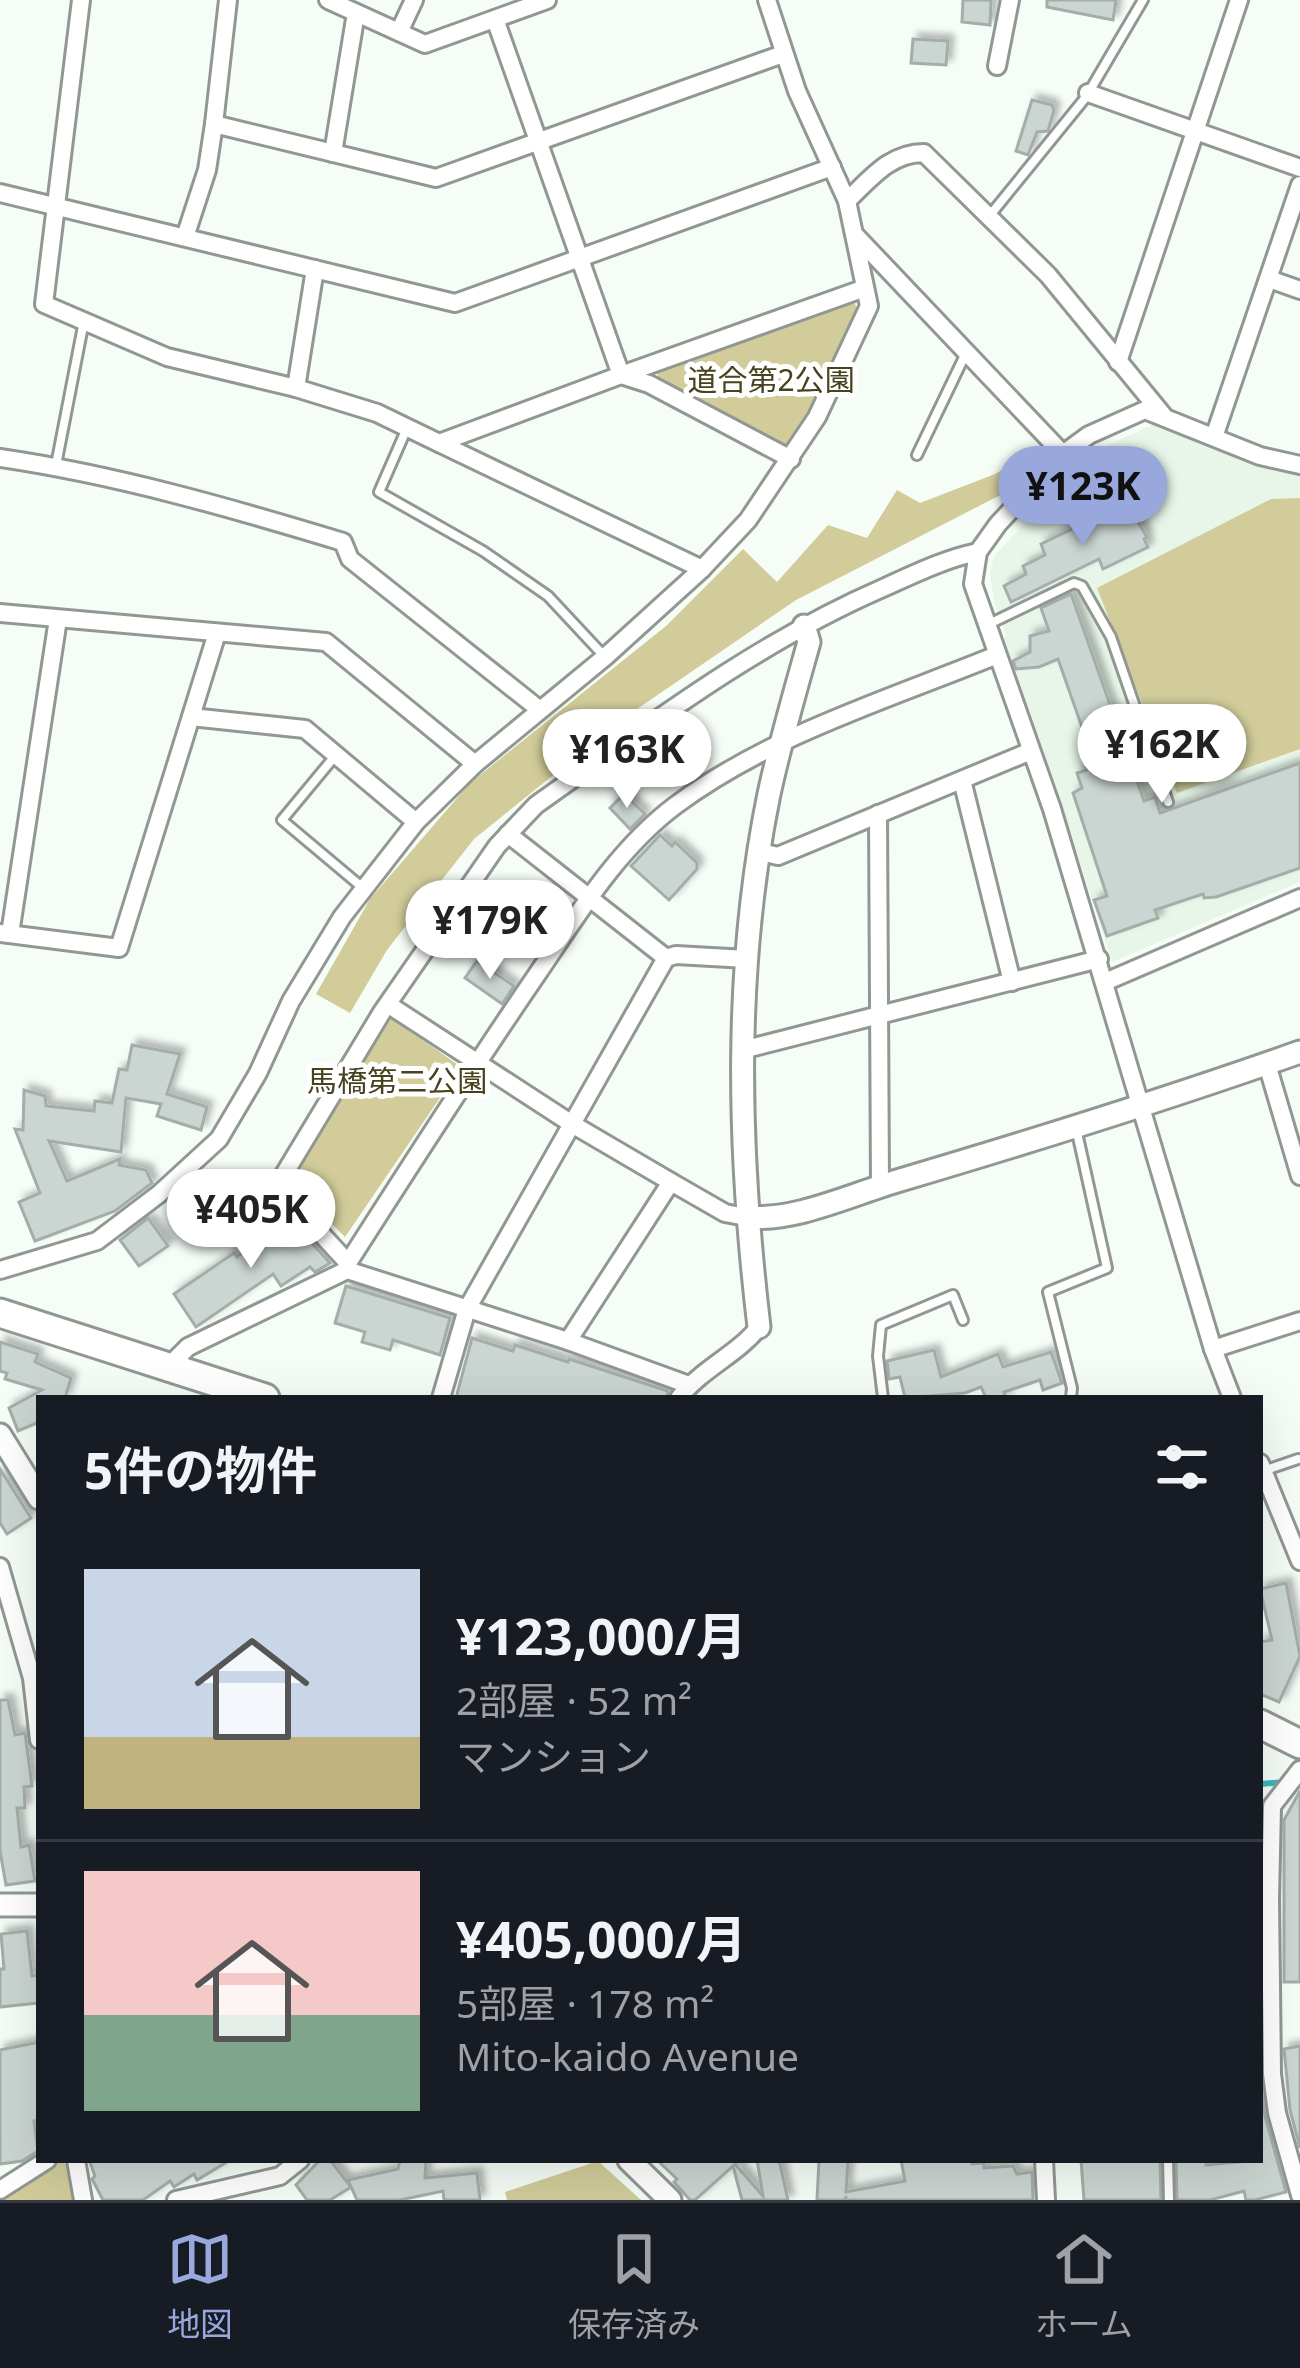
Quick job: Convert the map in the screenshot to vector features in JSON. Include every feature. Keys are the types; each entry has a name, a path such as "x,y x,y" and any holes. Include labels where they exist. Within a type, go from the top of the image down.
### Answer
{"highway":[{"path":"0,1312 256,1395"},
{"path":"1263,1726 1300,1744"}],"street":[{"path":"81,0 44,304 167,357 377,413 702,568"},
{"path":"185,237 207,170 228,0"},
{"path":"328,0 425,44 547,0"},
{"path":"399,32 414,0"},
{"path":"0,1270 97,1240 159,1194 219,1139 258,1073 291,1000 364,889 416,823 475,764 605,657 702,568 748,520 817,417 869,306 847,201 783,54 767,0"},
{"path":"997,66 1010,0"},
{"path":"1118,362 1239,0"},
{"path":"333,153 356,13"},
{"path":"495,19 622,375"},
{"path":"214,124 436,178 783,54"},
{"path":"1088,93 1300,168"},
{"path":"847,201 888,162 908,153 924,153 1048,275 1163,415"},
{"path":"0,193 455,302 832,167"},
{"path":"1214,437 1300,185"},
{"path":"855,235 1063,454"},
{"path":"296,388 315,268"},
{"path":"1269,279 1300,290"},
{"path":"439,443 865,288"},
{"path":"622,375 649,384 791,459"},
{"path":"1231,1395 1099,959 973,584 978,552 1063,454 1088,434 1145,410 1260,456 1300,465"},
{"path":"0,458 55,466 343,542 350,559 540,710"},
{"path":"804,626 809,642 781,744 747,959 742,1050 746,1217 759,1327 684,1392 568,1341 348,1267 277,1186 389,1005 508,834 536,805 714,678 804,626 954,557 978,552"},
{"path":"0,613 326,642 475,764"},
{"path":"58,619 5,933 119,948 217,633"},
{"path":"168,1367 188,1347 348,1267 477,1061 590,898 639,837 716,777 781,744 997,655"},
{"path":"191,717 305,729 416,823"},
{"path":"761,852 778,856 1031,751"},
{"path":"962,780 1012,982"},
{"path":"878,814 880,1186"},
{"path":"508,834 666,958"},
{"path":"1105,982 1300,898"},
{"path":"442,1395 467,1309 666,958 747,959"},
{"path":"742,1050 1099,959"},
{"path":"389,1005 572,1124 725,1213 768,1219 1076,1128 1300,1052"},
{"path":"1267,1064 1300,1176"},
{"path":"568,1341 671,1182"},
{"path":"1213,1348 1300,1321"},
{"path":"0,1435 36,1493"},
{"path":"1263,1469 1292,1520 1300,1561"},
{"path":"0,1567 32,1678 36,1713"},
{"path":"1298,1772 1272,1806 1272,2074 1277,2113 1300,2195"},
{"path":"1263,1792 1282,1792"},
{"path":"0,1905 36,1905"},
{"path":"0,2190 42,2163"},
{"path":"77,2163 83,2200"},
{"path":"176,2200 280,2176 296,2163"},
{"path":"632,2163 670,2200"},
{"path":"1044,2163 1046,2200"}],"lane":[{"path":"990,216 1088,93 1142,0"},
{"path":"55,466 85,320"},
{"path":"917,455 967,351"},
{"path":"407,428 380,492 483,551 548,596 605,657"},
{"path":"986,626 1074,583 1082,586 1111,638 1168,802"},
{"path":"336,755 282,820 364,889"},
{"path":"1071,1395 1048,1292 1107,1268 1076,1128"},
{"path":"883,1395 880,1325 953,1295 963,1320"},
{"path":"1263,1467 1298,1459"},
{"path":"1168,2163 1169,2200"}],"shaded area":[{"path":"1156,423 1268,467 1300,473 1300,882 1112,962 1056,788 1001,642 1006,635 990,574 994,556 1090,454"}],"green space":[{"name":"道合第2公園","path":"853,300 857,308 827,381 785,445 659,379 656,370"},
{"path":"1031,454 1040,462 1016,487 796,600 624,718 474,839 387,950 350,1013 316,994 370,899 470,783 666,626 743,549 777,582 828,525 867,538 897,490 920,503 995,474"},
{"path":"1300,498 1300,749 1177,793 1097,588 1271,499"},
{"name":"馬橋第二公園","path":"386,1014 461,1067 345,1237 288,1179"},
{"path":"57,2163 71,2167 77,2200 0,2200"},
{"path":"600,2163 641,2200 507,2200 505,2192"}],"building":[{"path":"963,0 991,0 990,25 962,22"},
{"path":"1047,0 1116,0 1113,20 1047,7"},
{"path":"913,39 948,41 946,65 911,63"},
{"path":"1032,100 1052,105 1054,110 1048,131 1037,132 1028,155 1016,151"},
{"path":"1125,501 1148,547 1103,569 1099,559 1011,602 1004,586 1026,574 1023,566 1045,555 1041,544 1076,527 1072,520 1106,502 1110,509"},
{"path":"1071,594 1144,801 1155,797 1160,813 1300,763 1300,868 1216,897 1204,898 1203,894 1155,910 1158,918 1107,936 1094,900 1107,896 1073,793 1082,788 1077,773 1096,767 1058,659 1016,669 1013,661 1030,652 1030,636 1049,631 1041,608"},
{"path":"624,794 645,814 630,829 610,808"},
{"path":"660,835 697,863 697,869 669,900 631,866"},
{"path":"477,961 514,986 502,1004 465,978"},
{"path":"132,1045 180,1054 167,1094 207,1107 201,1130 157,1116 161,1104 126,1098 121,1152 49,1141 67,1181 120,1159 119,1165 146,1170 152,1183 115,1211 35,1241 19,1202 40,1193 15,1129 23,1130 24,1090 45,1096 46,1106 94,1111 95,1101 112,1103 119,1069 127,1070"},
{"path":"286,1215 330,1263 315,1272 310,1267 281,1286 273,1274 196,1327 174,1294 234,1253 237,1257"},
{"path":"148,1218 168,1246 139,1266 120,1240"},
{"path":"346,1286 450,1318 440,1355 393,1340 390,1350 362,1342 365,1332 335,1323"},
{"path":"472,1338 513,1351 515,1345 569,1359 668,1391 667,1395 457,1395"},
{"path":"0,1342 38,1354 35,1362 71,1378 66,1395 36,1395 36,1423 18,1431 9,1408 42,1390 5,1379 7,1373 0,1371"},
{"path":"934,1350 941,1377 998,1354 1003,1367 1051,1352 1062,1383 1043,1390 1040,1380 1005,1395 985,1395 981,1387 965,1393 904,1395 900,1377 889,1379 887,1361"},
{"path":"0,1469 31,1518 7,1534 0,1523"},
{"path":"1286,1583 1300,1656 1279,1702 1263,1695 1263,1642 1272,1640 1263,1588"},
{"path":"0,1700 8,1700 15,1735 25,1733 32,1786 24,1787 25,1808 17,1808 21,1847 29,1845 35,1881 6,1885 0,1851"},
{"path":"1300,1791 1300,1982 1284,1982 1284,1820"},
{"path":"27,1931 36,2003 0,2007 1,1934"},
{"path":"36,2043 36,2152 22,2161 0,2164 0,2050"},
{"path":"1300,2046 1300,2148 1290,2110 1284,2049"},
{"path":"1263,2102 1286,2192 1255,2200 1246,2200 1244,2191 1210,2200 1177,2200 1176,2163 1263,2163"},
{"path":"90,2163 225,2163 197,2180 194,2174 174,2187 170,2181 143,2200 103,2200 92,2179"},
{"path":"317,2163 332,2163 351,2187 330,2200 307,2200 296,2185"},
{"path":"399,2163 426,2163 425,2178 477,2173 480,2200 444,2200 443,2191 400,2200 357,2200 348,2180 398,2169"},
{"path":"660,2163 736,2163 763,2196 758,2163 780,2163 788,2200 742,2200 733,2166 695,2200 674,2182 677,2179"},
{"path":"819,2163 848,2163 846,2192 905,2181 902,2163 984,2163 984,2168 1013,2166 1017,2174 1032,2172 1033,2200 846,2200 846,2196 845,2200 817,2200"},
{"path":"1081,2163 1160,2163 1161,2200 1084,2200"}],"waterway":[{"path":"1263,1784 1286,1782"}]}
